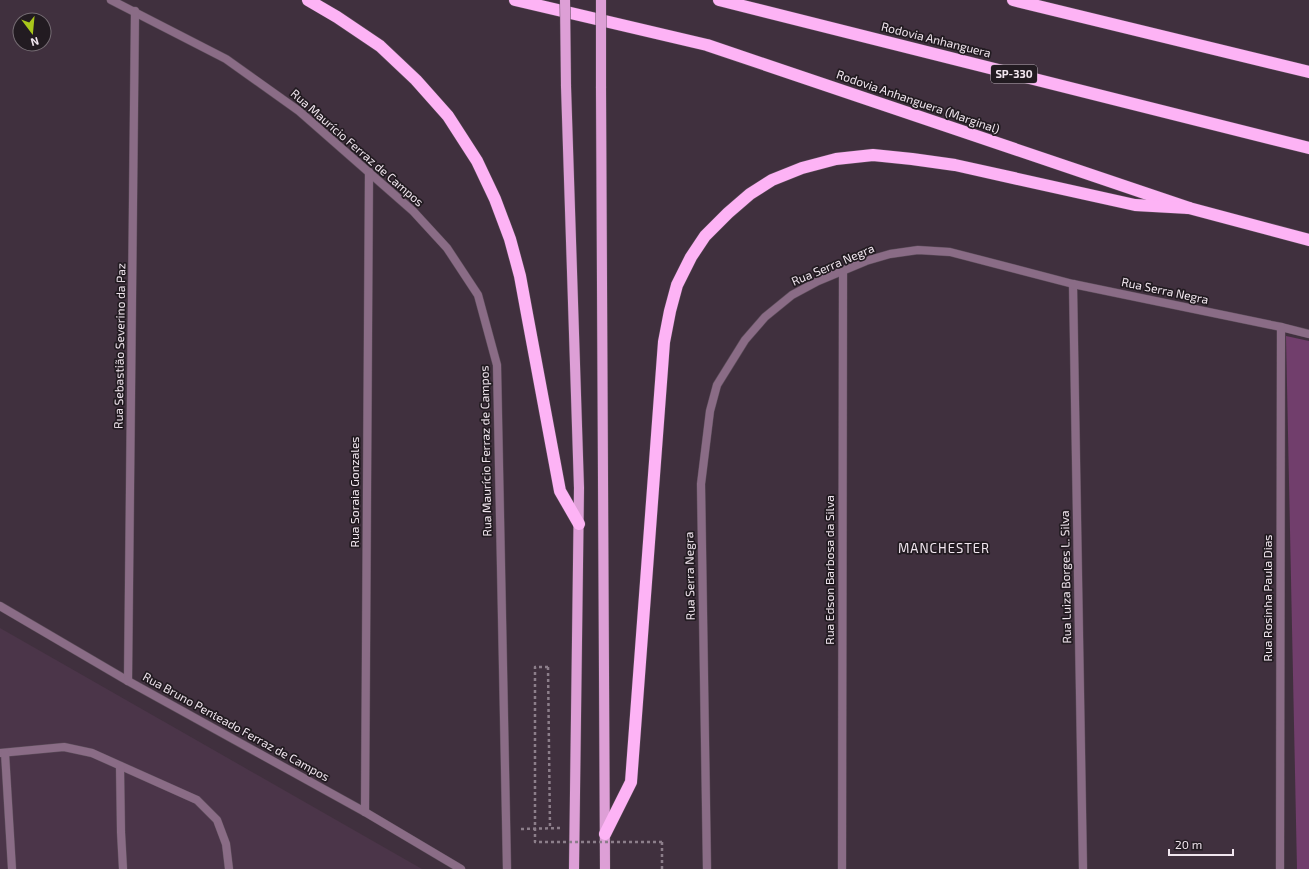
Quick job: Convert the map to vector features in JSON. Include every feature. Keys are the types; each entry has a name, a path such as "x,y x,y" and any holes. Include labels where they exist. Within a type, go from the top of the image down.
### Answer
{"highway":[{"path":"308,0 337,17 380,46 416,80 448,116 477,161 496,199 510,239 520,276 560,491 579,524"},
{"name":"Rodovia Anhanguera (Marginal)","path":"515,0 707,45 1189,208 1309,240"},
{"name":"Rodovia Anhanguera","path":"719,0 1309,148"},
{"path":"1013,0 1309,72"},
{"path":"605,834 631,782 664,342 677,285 691,257 705,236 750,194 772,180 802,168 836,159 873,155 955,165 1135,205 1189,208"}],"main road":[{"path":"565,0 566,86 579,524 574,869"},
{"path":"601,0 605,869"}],"street":[{"name":"Rua Maurício Ferraz de Campos","path":"112,0 226,59 299,111 413,211 447,248 478,295 497,364 506,869"},
{"name":"Rua Sebastião Severino da Paz","path":"128,680 135,11"},
{"name":"Rua Soraia Gonzales","path":"365,812 370,172"},
{"name":"Rua Serra Negra","path":"707,869 701,484 710,411 717,385 745,340 764,317 792,295 818,281 866,261 890,254 918,250 950,252 1073,284 1309,334"},
{"name":"Rua Edson Barbosa da Silva","path":"842,869 843,271"},
{"name":"Rua Luiza Borges L. Silva","path":"1073,284 1083,869"},
{"name":"Rua Rosinha Paula Dias","path":"1280,869 1281,327"},
{"name":"Rua Bruno Penteado Ferraz de Campos","path":"0,606 128,680 365,812 461,869"},
{"path":"12,869 2,753 64,748 92,753 197,800 217,820 226,844 228,869"},
{"path":"120,766 123,869"}],"path":[{"path":"550,828 548,667 535,667 534,842 662,842 662,869"},
{"path":"506,830 575,828"}],"shaded area":[{"path":"1286,336 1309,341 1309,869 1297,869"},
{"path":"0,628 422,869 0,869"}],"district":[{"name":"MANCHESTER","path":"944,548"}]}
